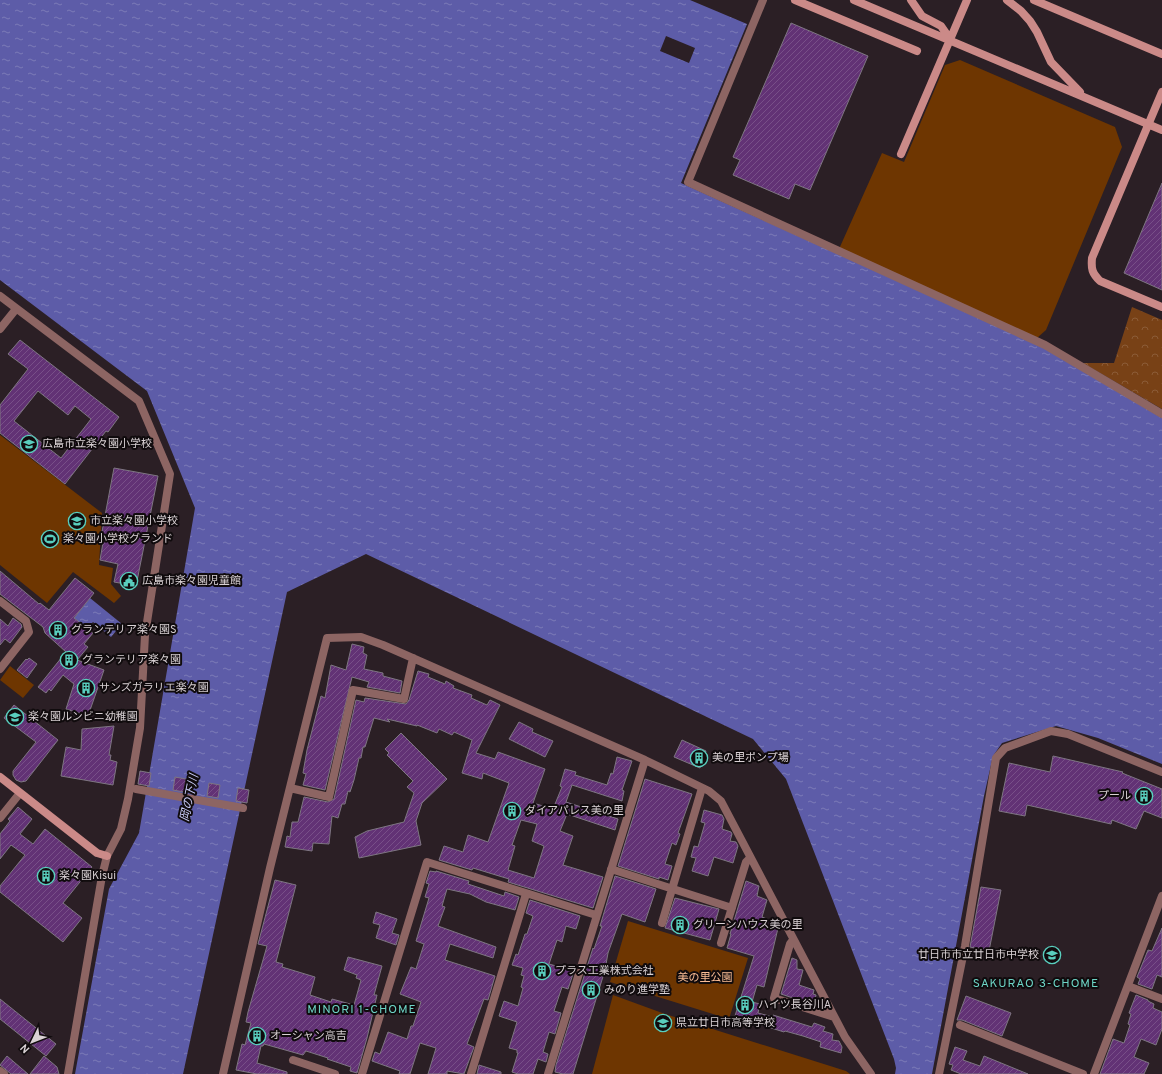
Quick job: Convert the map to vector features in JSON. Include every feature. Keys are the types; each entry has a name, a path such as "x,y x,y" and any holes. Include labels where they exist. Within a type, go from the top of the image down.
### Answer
{"street":[{"path":"763,0 688,182 1045,345 1162,414"},
{"path":"796,0 916,51"},
{"path":"854,0 950,39 1149,123 1162,130"},
{"path":"910,0 922,16 941,26 950,39"},
{"path":"901,154 967,0"},
{"path":"1007,0 1021,10 1034,27 1054,67 1084,96"},
{"path":"1034,0 1162,54"},
{"path":"1162,92 1092,258 1091,268 1094,275 1100,281 1162,307"},
{"path":"0,296 139,401 170,474 145,636 140,728 128,799 121,829 107,856 68,1074"},
{"path":"0,329 16,309"},
{"path":"0,601 26,621 29,632 0,669"},
{"path":"224,1074 270,868 327,638 361,637 413,658 645,760 709,791 721,801 834,1017 845,1037 871,1074"},
{"path":"290,788 329,797 353,690 404,699 413,658"},
{"path":"939,1074 965,946 996,758 1005,748 1051,731 1068,734 1162,772"},
{"path":"548,1074 645,760"},
{"path":"0,777 97,853 107,856"},
{"path":"662,923 702,788"},
{"path":"136,789 243,808"},
{"path":"0,818 20,793"},
{"path":"721,943 746,862 750,858"},
{"path":"362,1074 428,862 596,915"},
{"path":"611,869 732,908"},
{"path":"471,1074 526,894"},
{"path":"1094,1074 1162,896"},
{"path":"793,940 790,944 774,998 834,1017"},
{"path":"1128,986 1162,999"},
{"path":"960,1025 1083,1074"},
{"path":"294,1060 334,1074"},
{"path":"0,1071 4,1074"}],"green space":[{"path":"960,60 1115,127 1122,147 1046,330 1037,338 839,249 882,153 904,162 945,65"},
{"path":"1132,307 1162,320 1162,409 1083,363 1114,363"},
{"name":"楽々園小学校グランド","path":"0,435 102,513 99,565 113,568 111,584 121,596 114,603 73,572 47,603 0,565"},
{"path":"10,666 34,685 23,698 0,680"},
{"name":"美の里公園","path":"628,921 748,958 729,1019 610,982"},
{"name":"県立廿日市高等学校","path":"613,995 665,1014 846,1071 850,1074 592,1074"}],"water":[{"name":"岡の下川","path":"0,0 690,0 747,24 681,183 1040,345 1162,418 1162,764 1098,738 1056,726 1002,743 993,756 984,796 932,1074 895,1074 896,1068 894,1059 786,779 753,739 366,554 287,592 183,1074 75,1074 109,889 139,833 195,508 147,391 0,280"},
{"path":"90,598 122,624 111,637 93,622 87,628 74,618"}],"pier":[{"path":"666,36 695,48 689,63 660,51"}],"building":[{"path":"791,23 868,56 810,190 795,184 789,199 733,175 740,160 733,157"},
{"path":"1162,183 1162,290 1124,273"},
{"path":"20,340 119,417 108,432 106,431 65,484 0,433 0,405 28,369 8,354","holes":["38,391 68,415 75,406 91,419 61,458 14,421"]},
{"path":"114,468 158,476 136,586 114,582 118,564 100,560 104,537 101,537"},
{"path":"0,571 39,604 40,603 49,610 75,578 94,593 74,618 93,633 84,644 88,647 77,660 104,670 88,716 66,709 74,684 63,675 51,691 49,689 46,693 38,687 66,652 45,633 43,627 0,594"},
{"path":"13,618 21,624 22,627 10,643 5,639 0,645 0,619 8,626"},
{"path":"352,644 364,647 363,653 367,655 364,669 383,673 383,676 402,681 400,693 367,687 369,682 352,677 325,790 303,785 306,774 303,773 307,750 321,696 325,698 331,665 346,670"},
{"path":"29,658 37,664 27,678 17,670 26,659 27,660"},
{"path":"418,671 429,674 428,677 445,684 446,681 454,686 453,688 472,695 471,698 487,705 490,700 500,705 476,753 495,759 498,752 545,769 533,803 553,809 562,787 560,786 565,769 576,772 575,775 607,785 611,773 613,774 617,757 632,761 622,790 624,791 622,801 572,785 566,802 618,819 615,830 567,814 560,831 573,836 563,865 603,877 593,908 508,882 509,879 439,860 444,846 463,852 468,835 488,842 509,783 483,773 482,779 462,773 472,740 454,732 452,735 439,729 437,733 417,725 387,719 390,722 374,718 365,747 363,747 361,758 359,758 354,780 350,792 348,791 345,804 342,804 338,818 332,816 329,844 313,843 312,851 285,847 287,836 290,837 292,822 298,822 304,797 328,802 334,799 356,700 364,702 365,698 406,704 409,700","holes":["521,820 537,824 532,841 544,846 534,878 508,870 515,846 512,845"]},
{"name":"楽々園ルンビニ幼稚園","path":"14,705 58,740 26,781 21,782 16,780 13,775 13,771 36,742 4,718"},
{"path":"519,722 533,729 532,732 553,741 545,757 509,739"},
{"path":"114,726 109,755 111,755 110,760 117,762 113,785 61,776 66,747 81,750 82,729"},
{"path":"401,733 447,779 422,803 416,821 421,845 359,858 355,837 367,831 404,822 414,793 407,787 413,781 387,755 389,753 385,749"},
{"path":"682,740 706,751 700,768 674,757"},
{"path":"1053,756 1123,772 1122,773 1162,789 1162,818 1144,811 1136,829 1112,820 1111,824 1027,805 1025,816 999,811 1009,763 1050,772"},
{"path":"140,771 151,773 149,786 138,784"},
{"path":"175,777 186,779 184,792 173,790"},
{"path":"645,779 692,794 678,833 680,834 676,845 672,843 665,864 672,866 668,880 659,877 659,879 618,866"},
{"path":"209,783 220,785 218,798 207,796"},
{"path":"238,788 249,790 247,803 236,801"},
{"name":"楽々園Kisui","path":"18,807 32,819 20,834 33,844 45,829 92,867 63,903 82,918 63,942 0,892 0,886 25,855 11,845 0,859 0,834 10,821 8,819"},
{"path":"704,810 722,815 724,819 722,829 731,832 732,834 730,841 736,842 738,846 733,863 714,857 708,876 692,871 696,858 691,857 694,846 698,847 705,823 701,822"},
{"path":"430,871 436,871 469,881 468,884 504,896 505,892 519,897 515,910 486,902 470,894 447,889 442,906 445,907 438,926 496,947 493,958 450,944 445,960 495,976 488,1000 484,999 467,1044 474,1047 464,1074 447,1071 447,1074 428,1074 436,1048 420,1043 410,1074 399,1074 400,1071 372,1061 375,1052 380,1054 388,1032 407,1039 421,1002 400,994 411,967 416,969 424,944 416,941 429,898 425,897 429,884 426,883"},
{"path":"615,876 656,889 645,922 622,914 608,953 605,970 573,1074 555,1072 593,948 594,949 602,926 600,926"},
{"path":"275,880 296,885 276,962 283,964 282,967 315,977 310,995 331,1002 332,999 354,1005 361,980 356,978 357,975 344,970 348,957 382,966 374,995 377,995 367,1038 357,1073 350,1071 351,1067 306,1051 303,1055 264,1044 261,1046 257,1063 287,1072 287,1074 257,1074 236,1070 242,1044 245,1045 251,1023 246,1022 248,1012 267,946 258,944"},
{"path":"746,881 759,886 757,896 767,900 762,917 779,924 764,987 757,985 752,1002 760,1004 758,1013 773,1017 773,1015 812,1027 814,1023 825,1027 823,1031 833,1034 832,1040 839,1041 842,1047 841,1053 820,1047 821,1042 803,1036 784,1032 749,1021 748,1023 734,1019 754,956 727,948"},
{"path":"981,887 1001,890 989,951 970,947"},
{"path":"675,898 719,909 710,940 665,928"},
{"path":"530,900 580,916 576,929 566,926 562,942 557,940 549,964 574,971 568,989 562,987 554,1011 561,1013 555,1034 549,1032 543,1052 548,1054 546,1062 538,1059 533,1074 518,1074 512,1072 518,1053 517,1050 509,1048 517,1022 499,1016 504,1001 518,1006 523,988 521,987 524,976 521,975 523,968 512,965 516,954 518,955 525,934 527,934 533,916 526,913"},
{"path":"376,912 397,919 392,933 399,935 396,945 376,938 380,925 373,923"},
{"path":"1162,928 1162,977 1157,975 1152,989 1138,984 1140,979 1137,977 1148,950 1152,951"},
{"path":"792,958 797,960 797,969 803,970 799,985 814,990 813,994 816,995 814,1005 781,994"},
{"path":"1136,995 1148,1000 1154,1004 1153,1008 1162,1012 1162,1029 1156,1045 1141,1039 1134,1057 1149,1063 1144,1074 1100,1074 1113,1039 1124,1043 1130,1025 1128,1024 1131,1014 1129,1013"},
{"path":"966,996 1011,1013 1002,1036 962,1020 957,1020"},
{"path":"0,999 56,1044 46,1056 0,1019"},
{"path":"955,1047 967,1051 963,1060 980,1066 984,1056 1028,1074 961,1074 951,1070 953,1065 949,1064"},
{"path":"7,1056 28,1074 11,1074 0,1065"},
{"path":"44,1056 57,1067 59,1074 30,1074"},
{"path":"479,1065 501,1072 501,1074 477,1074"}],"place":[{"name":"広島市立楽々園小学校","path":"29,444"},
{"name":"市立楽々園小学校","path":"77,521"},
{"name":"楽々園小学校グランド","path":"50,539"},
{"name":"広島市楽々園児童館","path":"129,581"},
{"name":"グランテリア楽々園S","path":"58,630"},
{"name":"グランテリア楽々園","path":"69,660"},
{"name":"サンズガラリエ楽々園","path":"86,688"},
{"name":"楽々園ルンビニ幼稚園","path":"15,717"},
{"name":"美の里ポンプ場","path":"699,758"},
{"name":"プール","path":"1144,796"},
{"name":"ダイアパレス美の里","path":"512,811"},
{"name":"楽々園Kisui","path":"46,876"},
{"name":"グリーンハウス美の里","path":"680,925"},
{"name":"廿日市市立廿日市中学校","path":"1052,955"},
{"name":"プラス工業株式会社","path":"542,971"},
{"name":"みのり進学塾","path":"591,990"},
{"name":"ハイツ長谷川A","path":"745,1005"},
{"name":"県立廿日市高等学校","path":"663,1023"},
{"name":"オーシャン高吉","path":"257,1036"}],"district":[{"name":"SAKURAO 3-CHOME","path":"1036,984"},
{"name":"MINORI 1-CHOME","path":"362,1010"}]}
